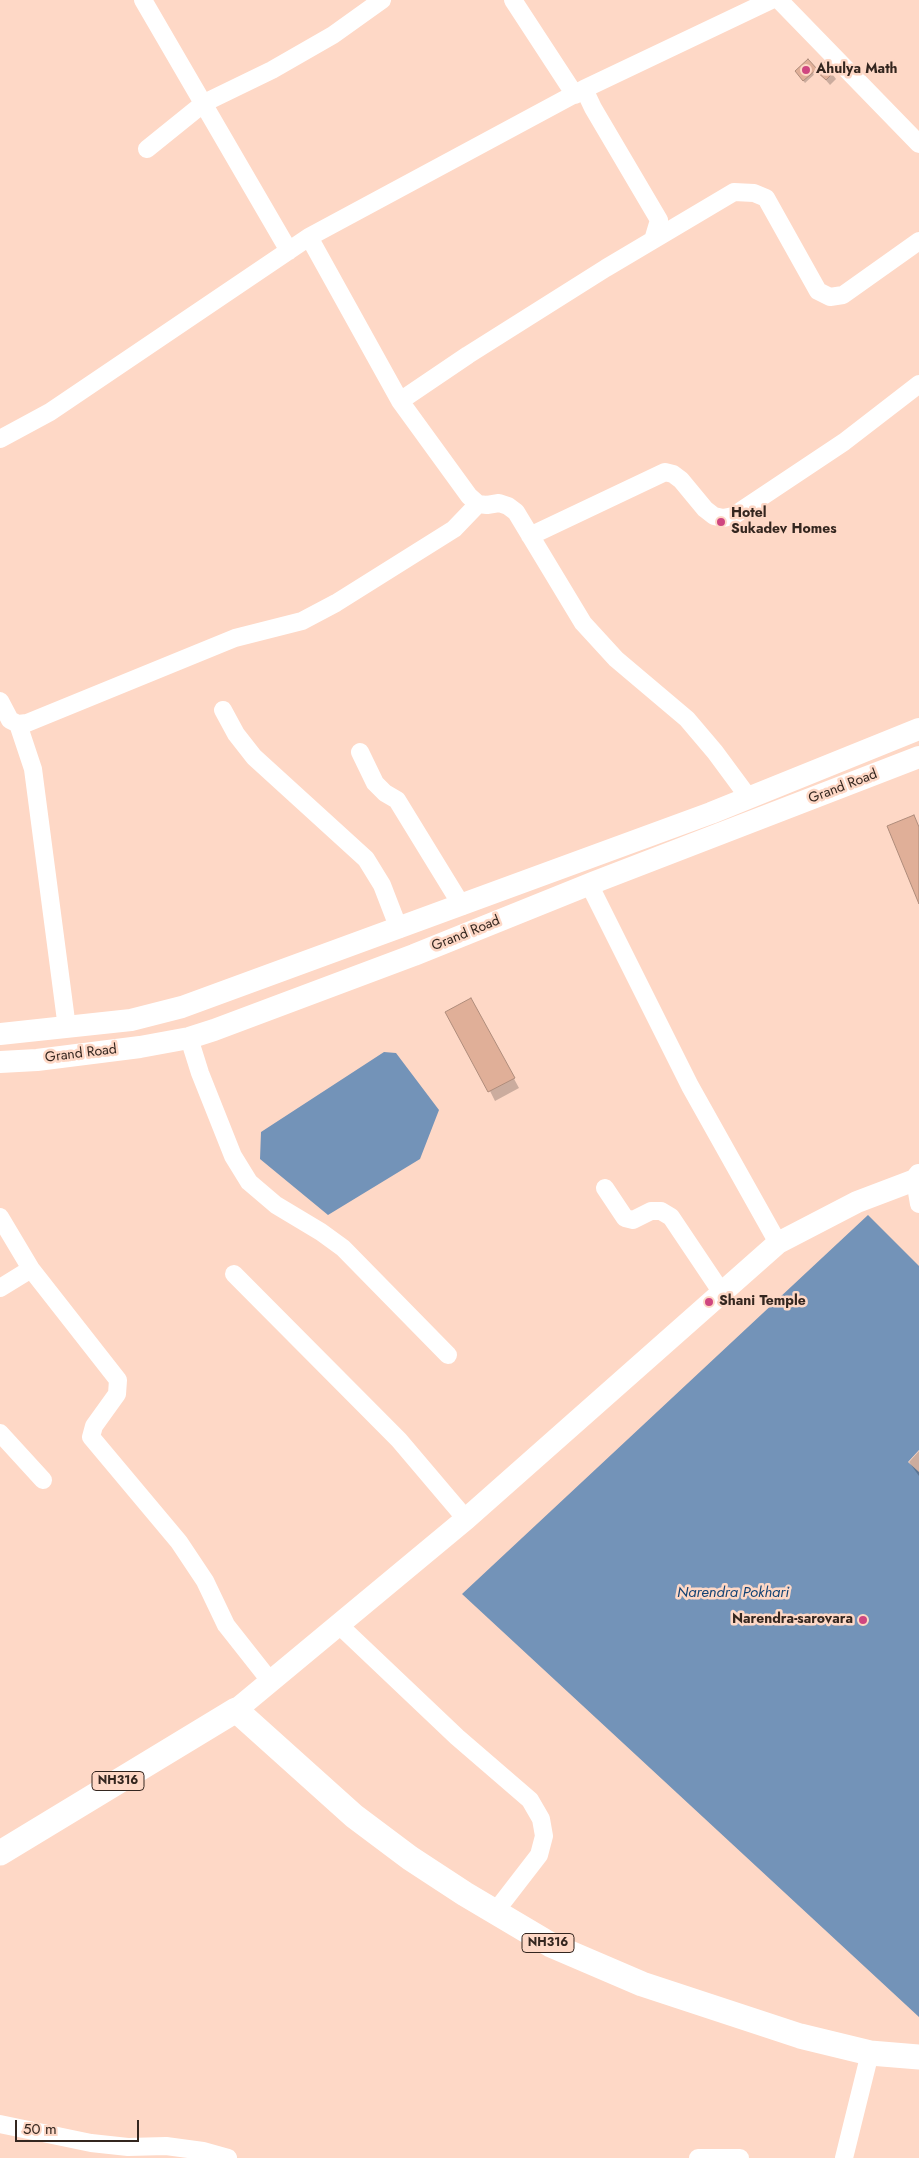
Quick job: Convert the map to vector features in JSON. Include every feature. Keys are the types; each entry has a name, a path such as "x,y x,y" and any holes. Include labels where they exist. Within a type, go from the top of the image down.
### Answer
{"highway":[{"name":"NH316","path":"0,1853 236,1710 354,1816 410,1858 551,1945 642,1984 800,2036 870,2053 919,2057"}],"main road":[{"name":"Grand Road","path":"0,1034 132,1020 182,1007 462,906 749,798 919,729"},
{"name":"Grand Road","path":"0,1062 131,1048 190,1038 414,955 589,884 919,757"},
{"path":"236,1710 466,1519 778,1243 857,1202 917,1178"}],"street":[{"path":"144,0 289,251"},
{"path":"147,149 204,103 272,70 333,35 382,0"},
{"path":"513,0 579,92 593,108 658,220 653,240"},
{"path":"0,439 50,412 309,237 579,92 771,0"},
{"path":"779,0 919,144"},
{"path":"400,401 468,355 734,192 754,193 766,198 818,291 830,297 843,294 919,240"},
{"path":"309,237 400,401 469,496 478,504 499,503 508,506 516,512 584,623 616,659 687,719 715,752 749,798"},
{"path":"530,536 665,472 673,474 681,480 705,509 714,516 723,518 733,516 844,442 919,384"},
{"path":"0,701 10,720 18,724 27,723 235,638 302,621 336,603 454,529 478,504"},
{"path":"222,710 236,734 254,757 366,860 382,885 399,929"},
{"path":"18,724 33,769 67,1028"},
{"path":"360,752 375,783 385,793 397,800 462,906"},
{"path":"589,884 690,1086 778,1243"},
{"path":"190,1038 200,1072 232,1156 249,1182 276,1205 321,1232 343,1248 448,1355"},
{"path":"917,1178 919,1204"},
{"path":"605,1188 625,1218 633,1220 651,1211 662,1211 671,1217 722,1294"},
{"path":"0,1217 31,1270 118,1380 117,1394 94,1426 91,1437 179,1542 205,1581 226,1625 271,1682"},
{"path":"0,1288 31,1270"},
{"path":"234,1274 399,1440 466,1519"},
{"path":"0,1433 43,1480"},
{"path":"339,1625 457,1737 530,1800 542,1819 544,1836 539,1854 495,1912"},
{"path":"844,2158 870,2053"},
{"path":"0,2124 91,2143 128,2147 139,2152 166,2146 203,2151 228,2158"},
{"path":"698,2158 740,2158"}],"water":[{"path":"384,1052 396,1053 439,1110 420,1159 328,1215 260,1159 261,1132"},
{"name":"Narendra Pokhari","path":"868,1215 919,1266 919,1450 908,1462 919,1472 919,2017 462,1594"}],"building":[{"name":"Ahulya Math","path":"808,59 817,69 803,81 795,71"},
{"path":"825,62 834,72 826,80 816,71"},
{"path":"914,815 919,827 919,904 887,826"},
{"path":"471,998 515,1078 488,1092 445,1012"}],"place":[{"name":"Ahulya Math","path":"806,70"},
{"name":"Hotel Sukadev Homes","path":"721,522"},
{"name":"Shani Temple","path":"709,1302"},
{"name":"Narendra-sarovara","path":"863,1620"}]}
